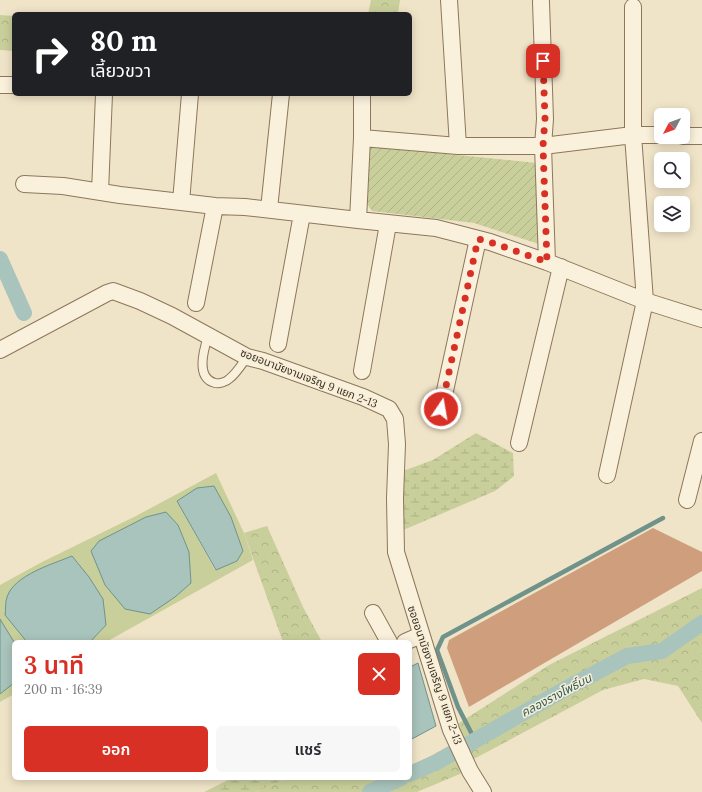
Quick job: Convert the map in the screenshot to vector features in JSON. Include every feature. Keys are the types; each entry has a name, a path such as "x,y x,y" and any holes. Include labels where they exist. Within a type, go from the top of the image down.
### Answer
{"street":[{"path":"448,0 458,146"},
{"path":"519,443 554,264 543,146 545,119 541,2"},
{"path":"607,475 644,301 633,135 633,7"},
{"path":"0,85 12,85"},
{"path":"100,192 104,96"},
{"path":"181,202 190,96"},
{"path":"269,210 281,96"},
{"path":"358,220 362,138 362,96"},
{"path":"362,138 458,146 543,146 633,135 654,135"},
{"path":"690,136 702,136"},
{"path":"24,184 63,186 215,206 245,207 388,224 436,228 490,242 554,264 644,301 702,319"},
{"path":"196,303 215,206"},
{"path":"278,344 302,214"},
{"path":"362,371 388,224"},
{"path":"441,409 478,239"},
{"name":"ซอยอนามัยงามเจริญ 9 แยก 2-13","path":"0,350 113,291 172,316 247,357 264,361 363,397 388,409 393,415 396,423 397,444 394,498 396,552 451,730 470,771 483,792"},
{"path":"687,500 702,441"},
{"path":"373,613 388,640"},
{"path":"410,640 421,635"}],"lane":[{"path":"208,336 203,352 203,362 204,374 210,382 218,384 229,380 247,357"}],"green space":[{"path":"371,0 400,0 398,12 368,12"},
{"path":"0,15 12,16 12,51 0,50"},
{"path":"367,146 537,163 539,244 474,223 372,211 367,204"},
{"path":"476,433 513,453 514,476 495,491 401,531 403,471 433,460"},
{"path":"216,473 244,533 253,560 110,640 92,640 106,625 25,640 12,640 12,695 0,702 0,585 42,562 136,516","holes":["177,501 237,561 215,570","178,525 189,552 191,583"]},
{"path":"267,526 303,607 321,640 282,640 244,533"},
{"path":"702,588 702,723 678,686 644,679 603,690 472,760 460,774 417,792 256,792 283,780 412,780 412,766 462,739 456,725 549,665"},
{"path":"228,780 283,780 256,792 204,792"}],"water":[{"path":"214,486 231,517 243,551 237,561 216,570 177,501 197,488"},
{"path":"166,512 178,525 189,552 191,583 175,597 150,614 125,609 105,585 91,551 99,541 146,517"},
{"path":"72,556 89,577 103,599 106,625 92,640 25,640 5,615 6,599 11,589 17,582 26,576"},
{"path":"0,619 13,640 12,685 0,694"},
{"path":"418,663 436,726 412,739 412,666"}],"building":[{"path":"653,528 702,552 702,571 469,707 447,648 449,640"}],"waterway":[{"path":"0,259 24,313"},
{"path":"475,740 458,707 437,650 443,637 663,518"},
{"name":"คลองรางโพธิ์บน","path":"412,773 437,762 567,688 627,656 662,651 702,623"},
{"name":"คลองรางโพธิ์บน","path":"370,792 397,780"}],"route":[{"path":"441,409 478,239 547,262 543,146 545,119 543,61"}]}
